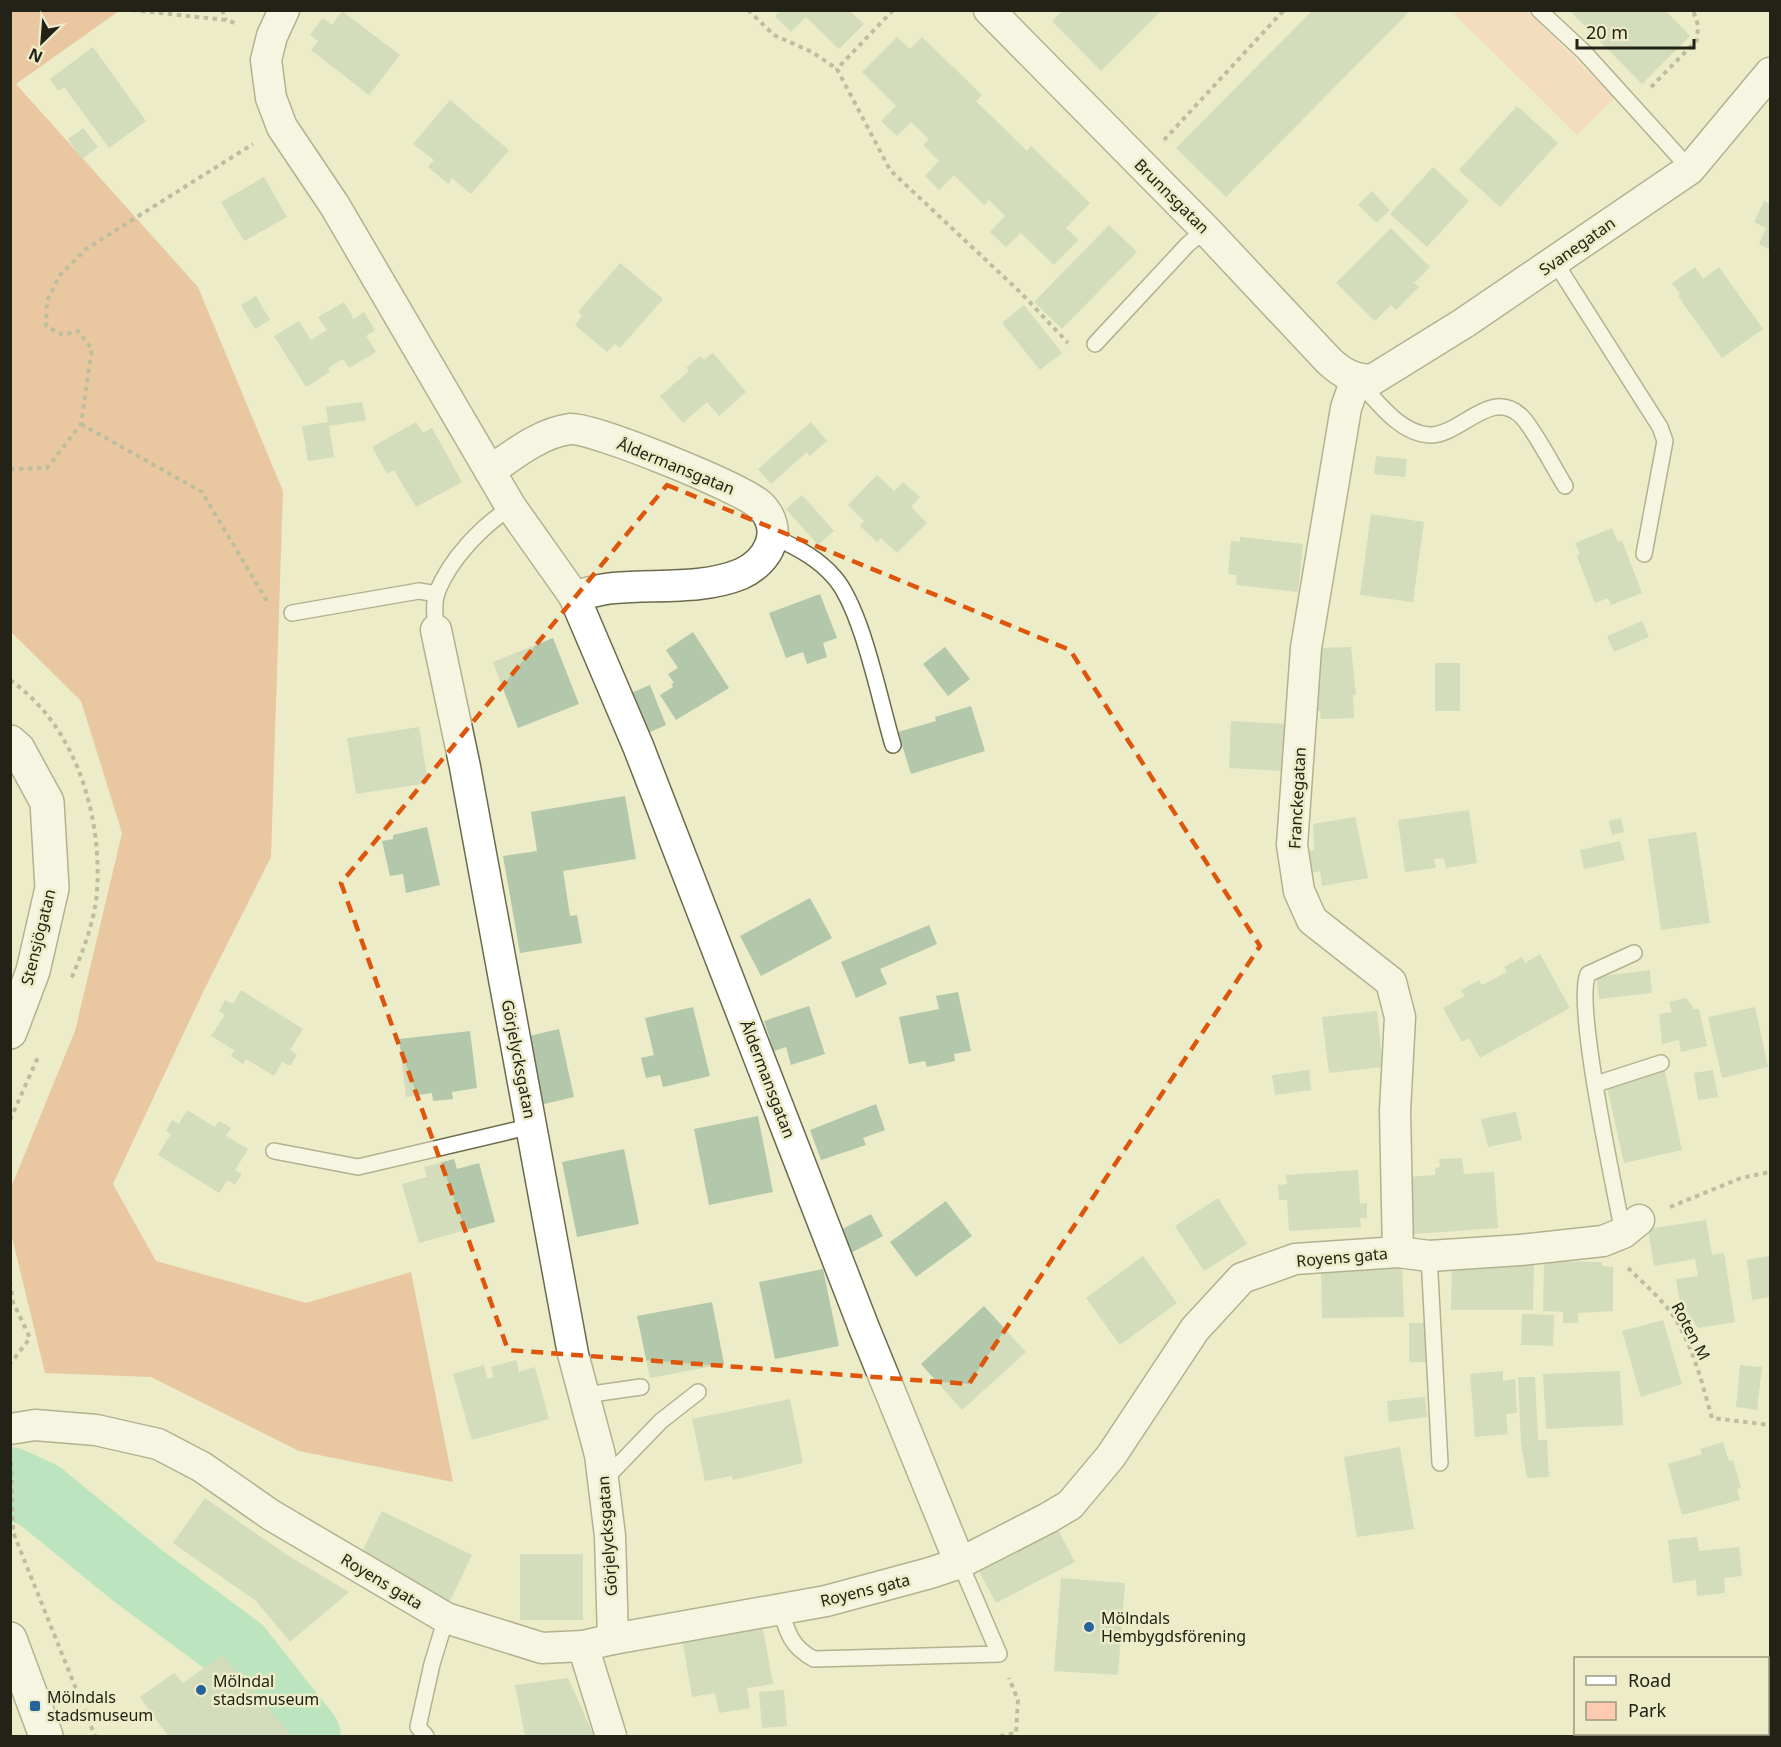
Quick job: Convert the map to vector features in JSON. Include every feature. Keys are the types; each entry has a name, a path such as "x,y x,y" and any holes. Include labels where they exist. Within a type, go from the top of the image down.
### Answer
{"street":[{"name":"Brunnsgatan","path":"989,10 1206,230 1329,361 1342,373 1356,379"},
{"name":"Åldermansgatan","path":"278,23 266,60 271,98 282,127 335,206 510,507 574,596 638,746 864,1328 960,1563"},
{"name":"Svanegatan","path":"1356,379 1372,380 1384,374 1555,262 1690,169 1770,73"},
{"name":"Franckegatan","path":"1356,379 1346,408 1306,648 1292,845 1299,891 1312,920 1391,982 1400,1017 1395,1111 1398,1252"},
{"name":"Åldermansgatan","path":"489,471 528,445 571,429 624,444 739,490 762,506 773,536"},
{"path":"574,596 612,588 714,581 740,574 760,563 771,547 773,536"},
{"name":"Görjelycksgatan","path":"436,630 465,767 573,1354 605,1479 610,1536 613,1639"},
{"name":"Stensjögatan","path":"10,742 18,749 47,802 52,888 33,971 10,1032"},
{"name":"Royens gata","path":"10,1429 35,1425 96,1430 158,1444 202,1467 271,1515 446,1618 542,1648 583,1646 826,1601 960,1563 1070,1505 1111,1456 1195,1329 1242,1278 1295,1258 1398,1252 1429,1257 1520,1250 1622,1231"},
{"path":"10,1639 46,1737"},
{"path":"583,1646 611,1737"}],"lane":[{"path":"1539,10 1584,52 1632,108 1690,169"},
{"path":"1095,344 1188,244 1206,230"},
{"path":"1555,262 1660,427 1665,441 1644,554"},
{"path":"1356,379 1393,418 1410,429 1429,435 1445,432 1494,406 1509,409 1522,416 1565,486"},
{"name":"Görjelycksgatan","path":"436,630 437,594 452,565 489,522 510,507"},
{"path":"773,536 806,552 834,577 852,604 893,746"},
{"path":"292,613 419,591 437,594"},
{"path":"1622,1231 1596,1084 1584,1003 1584,982 1588,974 1634,952"},
{"path":"1596,1084 1661,1063"},
{"path":"274,1151 358,1167 532,1126"},
{"path":"1429,1257 1440,1463"},
{"path":"585,1395 641,1387"},
{"path":"605,1479 660,1421 698,1392"},
{"path":"780,1608 789,1638 801,1652 814,1659 999,1654 960,1563"},
{"path":"426,1737 418,1727 432,1664 446,1618"}],"path":[{"path":"132,10 278,23"},
{"path":"222,10 226,20"},
{"path":"748,10 774,35 812,52 837,69 890,170 902,185 1021,293 1070,345 1095,344"},
{"path":"837,69 893,10"},
{"path":"1167,137 1284,10"},
{"path":"1632,108 1697,40 1698,25 1693,10"},
{"path":"10,469 47,468 81,424 93,349 78,332 63,335 46,327 47,301 60,274 86,249 282,127"},
{"path":"81,424 202,492 273,610 292,613"},
{"path":"10,1120 35,1064"},
{"path":"1687,1200 1741,1178 1770,1172"},
{"name":"Roten M","path":"1622,1231 1666,1306 1696,1366 1712,1418 1770,1425"},
{"path":"10,1282 13,1302 30,1338 10,1364"},
{"path":"11,1454 13,1532 95,1737"},
{"path":"999,1654 1018,1700 1016,1733 1000,1737"}],"highlighted area":[{"path":"667,485 1070,650 1260,946 969,1384 508,1350 341,883"}],"green space":[{"path":"1451,11 1527,11 1615,98 1577,135"}],"shaded area":[{"path":"11,11 119,11 16,84 198,287 283,491 271,857 204,990 113,1184 156,1261 306,1303 411,1272 453,1482 299,1451 151,1377 45,1373 11,1233 10,1190 75,1031 122,833 81,701 11,632"}],"building":[{"path":"781,10 853,10 851,12 864,24 839,49 806,17 791,32 775,16"},
{"path":"1063,10 1162,10 1101,71 1052,21"},
{"path":"1313,10 1406,10 1408,13 1226,197 1176,148"},
{"path":"1569,10 1665,10 1690,36 1642,84"},
{"path":"342,11 400,55 369,95 311,50 318,41 310,35 323,18 332,25"},
{"path":"897,37 910,49 922,37 982,95 976,101 1027,151 1031,146 1090,203 1066,228 1079,240 1054,265 1021,233 1006,247 990,232 1005,216 989,200 984,205 954,175 939,190 925,176 939,161 923,145 929,139 911,122 897,136 881,121 896,106 862,72"},
{"path":"93,47 146,121 109,148 64,87 58,91 50,79"},
{"path":"450,100 509,150 471,194 452,178 448,184 428,167 434,160 413,144"},
{"path":"1517,106 1558,143 1500,207 1459,170"},
{"path":"83,128 98,147 82,159 68,139"},
{"path":"1433,167 1469,201 1427,247 1390,214"},
{"path":"264,177 287,217 244,241 221,202"},
{"path":"1372,191 1390,210 1376,223 1358,205"},
{"path":"1764,201 1770,204 1770,250 1759,244 1766,228 1754,222"},
{"path":"1109,225 1137,252 1062,329 1034,302"},
{"path":"1391,228 1430,267 1414,283 1419,287 1396,310 1391,305 1375,321 1336,283"},
{"path":"620,263 663,299 620,348 615,344 607,352 575,325 582,316 578,312"},
{"path":"1695,267 1703,279 1719,267 1763,329 1722,358 1678,296 1680,294 1672,283"},
{"path":"256,296 270,320 255,329 241,305"},
{"path":"344,302 354,319 364,312 375,330 366,336 376,352 349,368 343,359 328,368 330,372 306,387 274,336 299,321 311,340 327,330 318,317"},
{"path":"1024,305 1062,353 1040,370 1002,323"},
{"path":"713,353 746,392 719,416 707,402 683,423 660,396 689,371 686,368 700,356 704,360"},
{"path":"362,402 366,420 329,426 334,457 308,461 302,426 328,422 326,407"},
{"path":"416,422 423,433 432,428 462,482 416,507 394,470 387,474 372,447"},
{"path":"811,422 827,441 810,456 807,452 771,484 758,469"},
{"path":"1376,456 1407,459 1405,477 1374,474"},
{"path":"877,475 894,491 903,482 920,497 911,507 927,523 897,553 881,538 877,542 860,526 864,521 848,505"},
{"path":"802,495 834,531 818,545 786,509"},
{"path":"1371,514 1424,522 1413,602 1360,595"},
{"path":"1612,528 1618,542 1622,541 1642,593 1611,605 1608,598 1595,603 1577,556 1580,554 1575,543"},
{"path":"1240,537 1303,544 1298,592 1236,585 1237,575 1228,574 1231,541 1240,542"},
{"path":"820,594 837,638 823,643 827,657 807,664 803,652 786,658 769,613"},
{"path":"1642,621 1649,637 1614,652 1607,636"},
{"path":"693,632 729,688 676,720 660,695 673,687 671,684 674,683 668,674 678,668 666,650"},
{"path":"553,638 579,704 518,728 493,662"},
{"path":"945,647 970,679 948,696 923,664"},
{"path":"1351,647 1356,695 1353,695 1354,718 1321,719 1320,711 1314,711 1318,648"},
{"path":"1435,663 1460,663 1460,711 1435,711"},
{"path":"650,685 666,725 648,733 631,693"},
{"path":"971,706 985,751 911,774 898,732 936,721 935,717"},
{"path":"1231,721 1288,724 1285,771 1229,768"},
{"path":"419,727 428,783 356,794 347,738"},
{"path":"625,796 636,859 563,871 570,916 577,915 582,943 520,953 503,856 537,851 531,812"},
{"path":"1469,810 1477,863 1446,868 1444,858 1434,859 1436,868 1405,872 1398,820"},
{"path":"1355,817 1368,878 1322,886 1320,871 1312,873 1308,851 1314,850 1313,824"},
{"path":"1621,818 1624,832 1612,835 1609,821"},
{"path":"427,827 440,885 406,893 403,874 390,876 382,841 393,839 393,835"},
{"path":"1696,832 1710,923 1661,930 1648,839"},
{"path":"1620,841 1625,860 1584,869 1580,850"},
{"path":"810,898 832,938 761,976 740,936"},
{"path":"929,925 937,944 880,969 887,984 856,998 841,962"},
{"path":"1540,954 1570,1008 1480,1058 1469,1038 1462,1042 1443,1008 1465,996 1461,990 1479,980 1482,985 1507,972 1504,967 1522,957 1525,963"},
{"path":"1650,970 1652,993 1599,999 1596,977"},
{"path":"241,990 303,1029 290,1050 297,1055 290,1066 282,1062 274,1076 246,1059 243,1064 231,1056 234,1050 211,1036 225,1015 219,1011 225,1000 233,1004"},
{"path":"958,992 971,1051 954,1054 955,1061 927,1067 925,1061 909,1064 899,1017 939,1009 936,996"},
{"path":"1686,998 1694,1009 1699,1009 1707,1046 1681,1052 1679,1040 1662,1044 1659,1014 1672,1012 1669,1002"},
{"path":"809,1006 825,1054 791,1065 786,1047 774,1051 764,1021"},
{"path":"693,1007 710,1076 663,1087 660,1075 646,1078 641,1058 654,1055 645,1018"},
{"path":"1755,1007 1768,1067 1722,1078 1708,1017"},
{"path":"1377,1011 1383,1067 1329,1073 1322,1017"},
{"path":"559,1029 574,1097 540,1105 525,1037"},
{"path":"470,1031 477,1088 452,1092 453,1099 433,1101 432,1093 406,1097 399,1039"},
{"path":"1309,1070 1311,1090 1275,1095 1272,1075"},
{"path":"1713,1070 1718,1097 1698,1100 1694,1073"},
{"path":"1665,1071 1682,1150 1624,1163 1606,1083"},
{"path":"876,1104 885,1130 863,1138 866,1145 821,1160 810,1130"},
{"path":"187,1110 215,1127 219,1121 231,1128 226,1136 248,1149 235,1170 242,1174 235,1185 228,1180 219,1193 158,1155 171,1134 166,1131 172,1120 179,1124"},
{"path":"1516,1112 1522,1140 1488,1147 1481,1119"},
{"path":"758,1116 773,1192 709,1205 694,1129"},
{"path":"624,1149 639,1224 577,1237 562,1162"},
{"path":"1462,1158 1464,1174 1494,1172 1498,1228 1414,1234 1410,1177 1435,1175 1435,1168 1440,1167 1439,1159"},
{"path":"454,1159 457,1169 479,1163 495,1222 419,1243 402,1184 427,1177 424,1167"},
{"path":"1358,1170 1360,1204 1367,1203 1367,1218 1360,1218 1361,1227 1289,1231 1287,1200 1279,1200 1278,1185 1287,1184 1286,1175"},
{"path":"1218,1198 1247,1244 1204,1271 1175,1226"},
{"path":"946,1201 972,1236 916,1277 890,1242"},
{"path":"871,1214 883,1236 847,1255 835,1233"},
{"path":"1706,1220 1712,1255 1724,1253 1735,1322 1698,1328 1680,1302 1676,1279 1698,1276 1695,1259 1654,1266 1648,1229"},
{"path":"1143,1256 1177,1303 1120,1345 1086,1298"},
{"path":"1769,1256 1770,1297 1752,1300 1747,1260"},
{"path":"1452,1261 1534,1262 1533,1310 1451,1310"},
{"path":"1544,1261 1602,1262 1602,1266 1613,1267 1613,1311 1578,1313 1578,1323 1563,1323 1563,1312 1543,1311"},
{"path":"1402,1262 1404,1317 1322,1318 1321,1263"},
{"path":"823,1269 839,1346 775,1359 759,1282"},
{"path":"712,1302 724,1364 650,1378 637,1316"},
{"path":"984,1306 1026,1352 962,1410 921,1364"},
{"path":"1522,1314 1554,1315 1553,1346 1521,1345"},
{"path":"1663,1320 1682,1384 1641,1397 1622,1331"},
{"path":"1409,1323 1426,1323 1427,1362 1409,1362"},
{"path":"516,1360 519,1372 535,1367 549,1419 472,1440 453,1374 484,1365 487,1379 494,1377 491,1367"},
{"path":"1740,1365 1762,1367 1757,1410 1736,1407"},
{"path":"1503,1371 1503,1381 1515,1379 1517,1413 1506,1414 1508,1434 1475,1437 1470,1374"},
{"path":"1620,1371 1623,1425 1546,1429 1543,1374"},
{"path":"1518,1377 1535,1377 1538,1440 1547,1440 1549,1477 1527,1478 1521,1444"},
{"path":"1425,1397 1427,1417 1389,1422 1387,1401"},
{"path":"790,1399 803,1463 733,1480 732,1476 705,1481 692,1419"},
{"path":"1723,1442 1729,1461 1733,1460 1741,1488 1737,1489 1740,1500 1682,1515 1668,1464 1702,1454 1700,1449"},
{"path":"1400,1447 1414,1529 1357,1537 1344,1457"},
{"path":"205,1498 287,1555 349,1592 290,1642 256,1601 173,1543"},
{"path":"382,1511 472,1555 448,1605 357,1562"},
{"path":"1058,1530 1075,1562 996,1603 979,1571"},
{"path":"1697,1537 1699,1551 1739,1547 1742,1576 1724,1578 1725,1593 1697,1596 1696,1580 1673,1583 1668,1540"},
{"path":"520,1554 583,1554 583,1620 520,1620"},
{"name":"Mölndals Hembygdsförening","path":"1061,1578 1125,1583 1118,1675 1054,1671"},
{"path":"762,1624 773,1684 747,1688 750,1708 719,1713 715,1693 692,1697 682,1638"},
{"name":"Mölndal stadsmuseum","path":"222,1655 292,1736 168,1736 140,1697 174,1673 183,1683"},
{"path":"568,1678 594,1736 525,1736 515,1685"},
{"path":"784,1690 787,1726 762,1728 759,1692"},
{"path":"1667,1735 1721,1735 1721,1736"}],"waterway":[{"path":"10,1482 40,1496 137,1575 238,1650 306,1736"}],"place":[{"name":"Mölndals Hembygdsförening","path":"1089,1627"},
{"name":"Mölndal stadsmuseum","path":"201,1690"},
{"name":"Mölndals stadsmuseum","path":"35,1706"}]}
